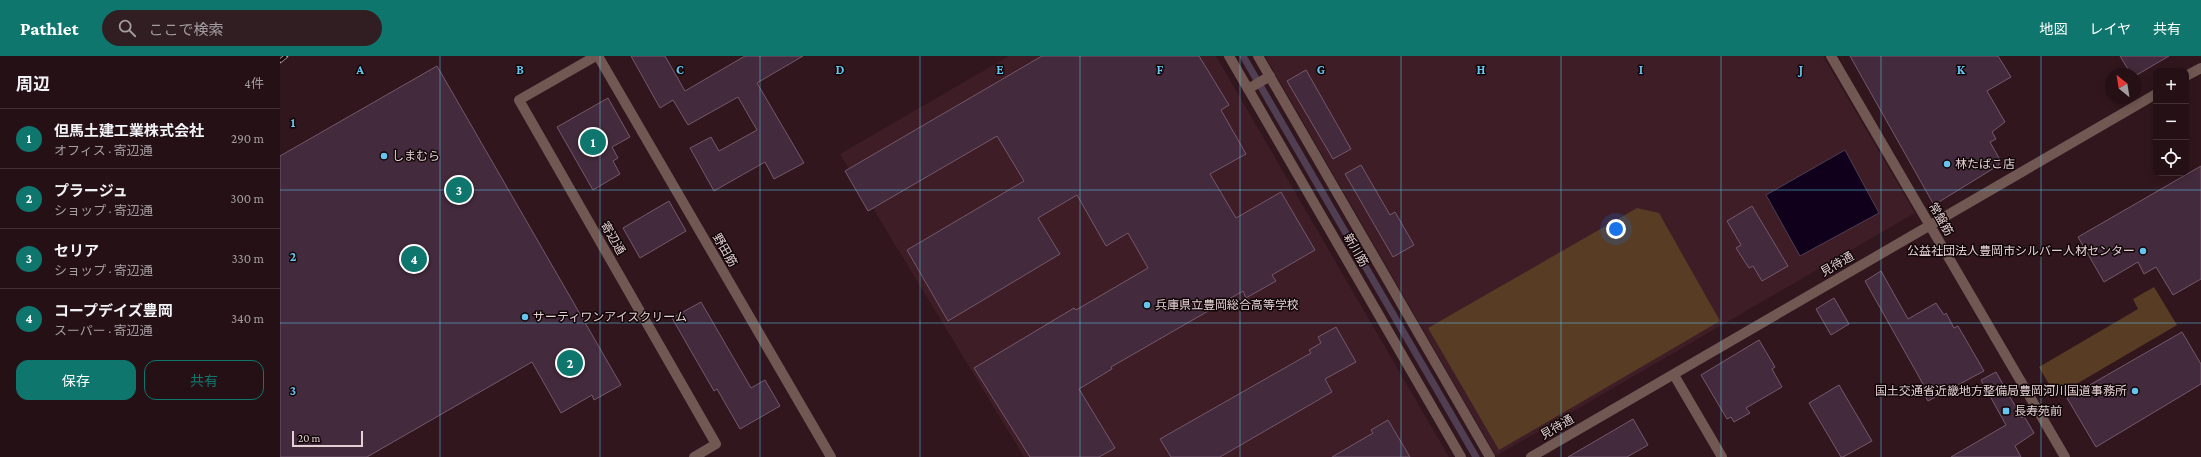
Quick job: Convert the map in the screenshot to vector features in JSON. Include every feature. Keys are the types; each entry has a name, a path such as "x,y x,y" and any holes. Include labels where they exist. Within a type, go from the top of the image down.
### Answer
{"street":[{"name":"寄辺通","path":"597,56 519,100 716,444 694,457"},
{"name":"野田筋","path":"597,56 831,457"},
{"name":"新川筋","path":"1229,56 1249,88 1461,457"},
{"name":"新川筋","path":"1258,56 1268,77 1490,457"},
{"name":"常盤筋","path":"1831,56 2064,457"},
{"path":"2189,74 2201,68"},
{"path":"1249,88 1268,77"},
{"name":"見待通","path":"1531,457 2153,96"},
{"path":"1674,375 1722,457"}],"shaded area":[{"name":"兵庫県立豊岡総合高等学校","path":"1009,56 1216,56 1449,457 1024,457 840,154"},
{"path":"1265,56 1823,56 1915,213 1496,456"},
{"path":"1845,150 1879,213 1800,256 1766,195"},
{"path":"1637,208 1659,213 1720,321 1499,450 1428,328"},
{"path":"2154,287 2177,325 2056,396 2039,367 2138,309 2133,299"}],"building":[{"path":"631,56 665,56 685,91 745,56 803,56 757,83 804,163 774,179 765,162 714,191 690,148 711,137 719,151 757,130 738,97 688,125 673,100 660,108"},
{"path":"1042,56 1199,56 1229,105 1221,110 1246,154 1210,174 1236,218 1281,192 1315,250 1272,275 1276,281 1246,298 1243,291 1111,367 1112,369 1079,389 1115,448 1099,457 1030,457 974,368 1074,308 1076,310 1148,268 1128,233 1106,246 1077,195 1038,218 1060,254 948,321 907,250 1024,181 997,136 868,211 845,171"},
{"path":"1850,56 1998,56 2011,77 1987,91 2005,122 1992,132 1996,139 1990,142 1999,158 1999,165 1934,205"},
{"path":"2120,56 2169,56 2141,72 2141,68 2127,68"},
{"path":"437,66 621,385 594,400 592,395 561,413 532,362 367,457 280,457 280,156"},
{"path":"1306,70 1351,149 1333,159 1287,81"},
{"path":"608,98 630,137 612,147 618,158 613,161 620,174 593,190 557,127"},
{"path":"1361,165 1390,215 1395,212 1414,245 1393,257 1345,174"},
{"name":"公益社団法人豊岡市シルバー人材センター","path":"2201,166 2201,279 2173,295 2156,267 2144,274 2138,262 2104,282 2078,237 2184,176 2189,176 2189,173"},
{"path":"669,201 686,231 640,258 623,228"},
{"path":"1752,206 1788,266 1762,281 1753,266 1749,268 1736,248 1741,245 1727,221"},
{"path":"1881,271 1908,319 1936,303 1944,315 1946,313 1954,328 1958,326 1984,371 1928,401 1919,386 1923,384 1865,281"},
{"path":"1834,298 1849,324 1831,335 1816,309"},
{"path":"701,302 751,388 765,380 780,406 740,429 717,389 714,391 672,318"},
{"path":"1336,327 1356,362 1325,379 1332,392 1220,457 1171,457 1160,439 1311,353 1309,350 1321,343 1318,337"},
{"name":"国土交通省近畿地方整備局豊岡河川国道事務所","path":"2182,332 2201,364 2201,384 2096,447 2067,398"},
{"path":"1759,340 1775,367 1772,369 1782,387 1746,408 1750,413 1734,422 1731,417 1727,419 1701,375"},
{"path":"1996,372 2022,418 2024,416 2034,433 2015,446 2021,457 1951,457 2006,425 1981,380"},
{"path":"1839,385 1872,441 1843,457 1841,457 1809,403"},
{"path":"1633,419 1648,445 1627,457 1568,457"},
{"path":"1388,420 1410,457 1332,457 1373,433 1371,430"}],"waterway":[{"path":"1243,56 1476,457"}],"railway":[{"path":"280,61 286,56"}],"place":[{"name":"但馬土建工業株式会社","path":"593,142"},
{"name":"しまむら","path":"384,156"},
{"name":"林たばこ店","path":"1947,164"},
{"name":"セリア","path":"459,190"},
{"name":"公益社団法人豊岡市シルバー人材センター","path":"2143,251"},
{"name":"コープデイズ豊岡","path":"414,259"},
{"name":"兵庫県立豊岡総合高等学校","path":"1147,305"},
{"name":"サーティワンアイスクリーム","path":"525,317"},
{"name":"プラージュ","path":"570,363"},
{"name":"国土交通省近畿地方整備局豊岡河川国道事務所","path":"2135,391"},
{"name":"長寿苑前","path":"2006,411"}]}
